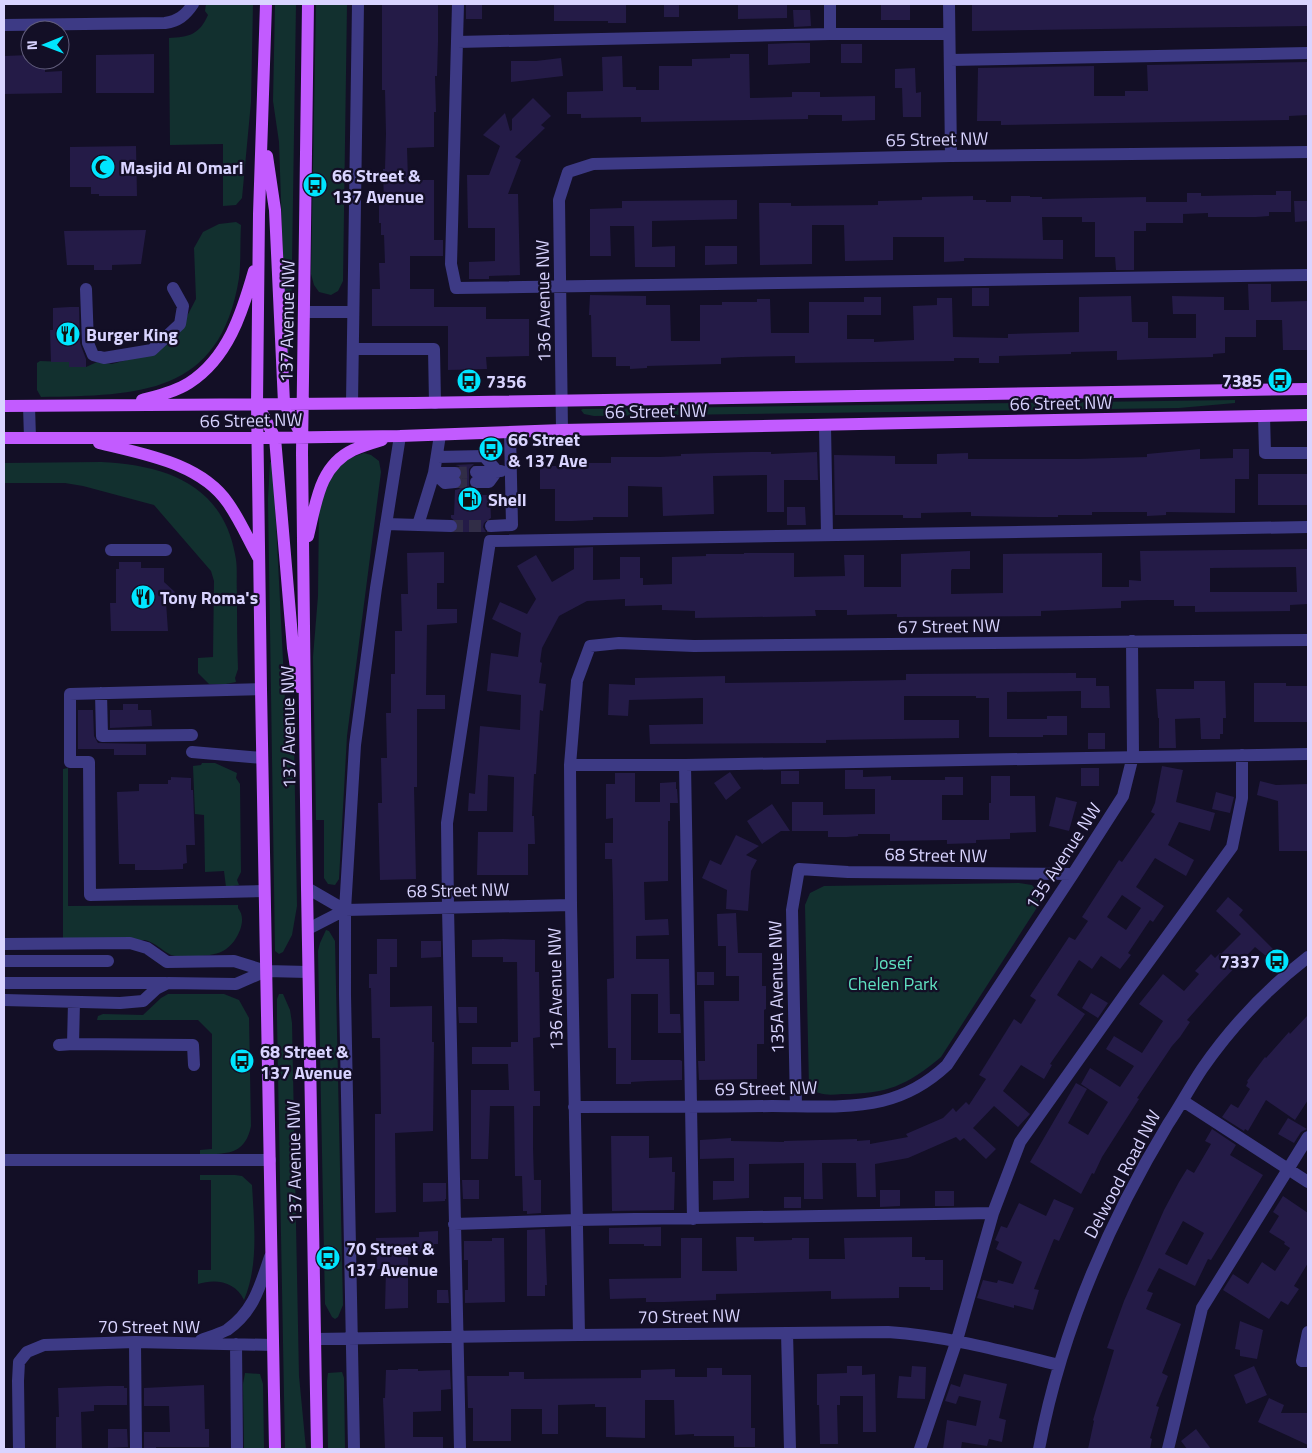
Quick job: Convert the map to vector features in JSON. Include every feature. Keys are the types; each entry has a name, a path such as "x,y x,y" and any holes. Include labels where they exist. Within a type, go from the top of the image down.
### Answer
{"main road":[{"name":"137 Avenue NW","path":"266,4 257,404 275,1449"},
{"name":"137 Avenue NW","path":"308,4 304,403 302,437 308,972 317,1449"},
{"path":"262,127 275,210 284,403 302,437"},
{"path":"129,404 167,393 189,383 206,369 224,349 247,297 259,255"},
{"name":"66 Street NW","path":"4,406 435,403 1308,389"},
{"path":"257,404 275,438 293,648 306,729"},
{"name":"66 Street NW","path":"4,438 396,436 562,430 1308,415"},
{"path":"304,555 321,483 331,466 352,450 396,436"},
{"path":"80,438 150,456 182,467 208,482 228,502 259,559"}],"street":[{"path":"352,403 358,4"},
{"path":"458,4 451,264 456,288 1308,275"},
{"path":"830,4 830,34"},
{"path":"949,4 951,156"},
{"path":"4,26 164,23 178,20 190,8"},
{"path":"457,42 830,34 949,34"},
{"path":"950,60 1308,53"},
{"name":"65 Street NW","path":"568,172 593,164 951,156 1308,152"},
{"name":"136 Avenue NW","path":"562,430 559,200 568,172"},
{"path":"86,289 88,344 94,355 104,358 152,350 180,324 183,306 173,288"},
{"path":"305,312 353,312"},
{"path":"353,349 434,349 435,403"},
{"path":"29,406 30,438"},
{"path":"1264,416 1265,453 1308,453"},
{"path":"825,426 826,536"},
{"path":"491,526 512,525 510,433"},
{"path":"418,525 434,473 440,435"},
{"path":"354,1449 345,1005 345,910 355,745 386,524 396,436"},
{"path":"437,457 484,456 497,471 511,471"},
{"path":"476,477 488,482 497,471"},
{"path":"434,473 445,482 455,477"},
{"path":"386,524 451,526"},
{"path":"460,1449 447,823 490,542 1308,527"},
{"path":"111,550 166,550"},
{"name":"67 Street NW","path":"590,646 620,643 694,646 1308,640"},
{"name":"135 Avenue NW","path":"947,1065 1122,796 1133,756 1132,641"},
{"name":"136 Avenue NW","path":"579,1335 570,905 570,765 578,681 590,646"},
{"path":"261,689 70,694 70,762 89,762 90,895 264,891"},
{"path":"101,693 102,736 192,735"},
{"path":"192,752 262,758"},
{"path":"570,765 685,765 1308,754"},
{"path":"920,1449 957,1340 993,1213 1020,1142 1232,847 1242,798 1242,755"},
{"path":"685,765 693,1219"},
{"name":"68 Street NW","path":"799,869 848,872 1073,874"},
{"name":"135A Avenue NW","path":"796,1106 792,910 799,869"},
{"path":"307,888 345,910"},
{"name":"68 Street NW","path":"308,929 345,910 570,905"},
{"path":"4,944 130,943 147,948 168,962 234,961 266,971 308,972"},
{"name":"Delwood Road NW","path":"1039,1449 1059,1365 1085,1288 1106,1239 1147,1158 1202,1069 1239,1022 1278,983 1308,957"},
{"path":"4,961 108,961"},
{"path":"4,983 236,984 266,971"},
{"path":"4,1000 120,1003 143,1001 156,989 168,983"},
{"path":"73,1044 74,1002"},
{"path":"59,1045 193,1045 194,1065"},
{"name":"69 Street NW","path":"574,1107 854,1105 882,1101 910,1092 924,1084 947,1065"},
{"path":"1183,1101 1308,1182"},
{"path":"1168,1449 1202,1308 1308,1137"},
{"path":"4,1160 270,1160"},
{"path":"454,1224 576,1220 993,1213"},
{"name":"137 Avenue NW","path":"192,1343 225,1331 250,1309 259,1290 272,1252"},
{"name":"70 Street NW","path":"315,1339 888,1332 957,1340 1059,1365"},
{"path":"1308,1332 1302,1361 1308,1360"},
{"path":"787,1333 790,1449"},
{"path":"135,1342 136,1449"},
{"name":"70 Street NW","path":"19,1449 19,1362 27,1352 44,1344 135,1342 273,1345"},
{"path":"236,1344 237,1449"}],"green space":[{"path":"206,4 253,4 251,102 242,198 236,205 223,206 223,144 170,145 169,38 188,36 197,31 208,15 205,11"},
{"path":"275,4 296,4 291,328 287,377 279,142 273,101"},
{"path":"316,4 347,4 343,281 338,291 331,295 319,292 314,285 311,274"},
{"path":"236,222 241,225 240,272 229,317 214,346 194,367 170,381 142,390 111,394 41,397 37,390 37,363 40,361 69,362 69,367 86,367 97,362 112,364 157,352 185,320 196,299 194,248 203,232 219,224"},
{"path":"1235,400 1235,403 1179,408 594,416 584,414 581,410 583,409"},
{"path":"364,453 371,455 379,461 381,472 347,736 339,879 335,885 328,884 324,878 324,820 316,820 313,657 318,596 319,509 327,483 336,469 350,458"},
{"path":"101,462 125,464 168,474 187,483 204,495 218,511 228,530 235,554 238,669 235,678 236,682 209,684 198,673 198,658 213,657 214,581 211,571 154,505 65,483 4,483 4,463"},
{"path":"270,462 273,463 285,700 294,741 297,906 292,935 283,952 279,954 275,951 268,499"},
{"path":"202,763 215,763 237,773 236,778 240,784 241,872 237,880 239,885 226,887 224,871 205,872 204,815 195,814 193,766 201,765"},
{"path":"68,768 68,906 238,905 242,915 242,924 231,945 213,954 178,956 171,955 145,940 63,940 63,769"},
{"name":"Josef Chelen Park","path":"1019,883 1032,885 1040,895 1038,906 941,1057 917,1075 884,1090 858,1094 829,1095 816,1092 809,1087 805,905 810,893 824,886"},
{"path":"326,930 329,931 335,941 343,1305 338,1317 335,1319 325,1304 318,951"},
{"path":"168,994 224,994 239,1000 249,1018 251,1126 244,1143 233,1151 218,1154 200,1154 200,1150 212,1149 212,1034 198,1020 97,1020 98,1016 103,1014 143,1015"},
{"path":"279,994 283,994 290,1010 292,1023 299,1376 306,1449 285,1449 277,1020 277,999"},
{"path":"200,1175 242,1176 252,1185 254,1258 249,1287 244,1300 231,1285 212,1281 198,1284 198,1270 211,1270 211,1180 200,1180"},
{"path":"342,1372 344,1378 345,1449 328,1449 328,1373"},
{"path":"245,1373 260,1374 263,1384 264,1449 244,1449 243,1384"}],"building":[{"path":"382,4 438,4 434,147 407,148 408,180 434,180 434,240 443,240 443,256 410,256 410,289 434,289 434,307 486,307 486,319 529,319 529,356 486,357 487,369 448,370 448,326 372,326 372,289 380,289 379,263 385,263 384,235 381,235 381,223 379,223 379,204 384,204 383,169 385,169 386,134 385,90 382,90"},
{"path":"466,4 482,4 482,19 466,19"},
{"path":"554,4 626,5 626,23 554,21"},
{"path":"664,4 679,4 679,17 664,17"},
{"path":"738,4 787,4 787,18 738,19"},
{"path":"881,4 910,4 910,20 881,20"},
{"path":"972,4 1308,4 1308,26 972,31"},
{"path":"793,10 810,10 811,26 794,27"},
{"path":"810,43 810,63 768,65 768,44"},
{"path":"841,44 862,44 862,63 841,63"},
{"path":"154,54 154,93 96,93 96,55"},
{"path":"730,54 749,54 750,98 792,97 792,92 820,92 820,97 875,96 875,120 842,121 842,115 808,115 808,119 641,122 641,117 581,118 581,114 567,114 567,92 603,91 602,57 622,56 623,87 636,87 636,90 659,90 659,66 692,66 692,59 730,58"},
{"path":"20,55 20,70 62,71 62,93 4,94 4,56"},
{"path":"561,58 563,76 511,82 511,61"},
{"path":"1308,62 1308,115 1289,116 1289,120 1001,125 1001,121 977,121 978,68 1094,66 1094,96 1125,96 1125,91 1148,91 1147,65"},
{"path":"915,68 916,93 921,92 921,117 903,117 902,88 895,88 895,69"},
{"path":"533,98 551,116 541,125 545,128 515,157 521,160 508,194 518,194 520,275 489,276 489,279 469,279 469,262 495,261 495,228 468,228 467,175 489,175 500,146 483,135 505,113 510,131 512,130 512,119"},
{"name":"Masjid Al Omari","path":"136,146 137,196 99,196 99,194 91,194 91,187 70,187 70,147"},
{"path":"1276,191 1291,191 1291,212 1269,212 1269,216 1256,217 1208,217 1208,213 1183,214 1183,223 1146,223 1146,231 1134,231 1134,270 1116,270 1115,257 1095,257 1095,222 1082,222 1082,217 1042,217 1043,240 1063,240 1063,259 964,258 964,261 944,262 944,237 893,237 893,260 845,261 844,225 812,225 812,264 760,265 759,203 791,203 791,206 878,205 878,201 922,200 922,197 973,196 973,200 986,200 986,202 1011,202 1011,196 1030,196 1042,197 1042,199 1146,197 1146,202 1187,202 1187,193 1201,193 1201,196 1276,195"},
{"path":"737,200 737,219 652,221 652,247 675,246 675,267 635,267 634,226 610,226 611,256 590,256 590,209 622,208 622,201"},
{"path":"1294,201 1308,201 1308,221 1295,222"},
{"path":"146,230 141,264 112,265 112,270 94,270 94,265 67,265 64,231"},
{"path":"705,246 737,246 737,264 705,265"},
{"path":"1248,284 1271,284 1271,302 1308,301 1308,350 1283,350 1282,320 1256,320 1256,337 1225,337 1225,353 1213,354 1213,357 1117,360 1117,351 999,356 999,363 979,363 979,358 954,358 954,361 795,363 795,356 742,357 721,358 721,364 647,366 647,368 630,369 630,366 616,366 616,357 592,357 591,315 589,315 590,295 646,296 646,305 670,305 671,341 700,341 700,305 722,305 722,302 757,302 757,299 770,299 771,333 809,333 809,302 864,302 864,297 881,297 881,315 847,315 847,339 874,339 874,342 914,340 913,306 937,305 937,298 952,298 953,337 1008,338 1008,334 1079,332 1079,297 1131,296 1132,322 1148,322 1148,338 1196,338 1196,314 1173,314 1172,296 1224,297 1224,310 1249,310"},
{"path":"972,288 989,288 989,306 972,306"},
{"name":"Burger King","path":"79,307 80,343 86,359 86,367 69,367 69,362 51,362 50,330 53,330 53,308"},
{"path":"1200,449 1200,459 1233,458 1233,449 1249,449 1249,479 1235,479 1235,513 1166,512 1166,515 1147,516 1147,512 1092,512 1092,515 1041,517 971,516 971,512 921,513 921,518 903,518 903,515 835,515 834,455 895,456 895,464 937,464 937,454 968,453 968,459 1078,459 1147,457 1147,454"},
{"path":"771,452 771,454 817,452 818,480 784,480 784,512 767,512 767,475 713,476 714,514 663,516 662,487 628,486 628,517 593,517 593,520 572,521 555,521 555,489 540,489 540,466 582,468 582,463 611,463 611,457 660,457 681,456 681,454"},
{"path":"474,464 469,469 469,486 477,490 477,495 490,495 491,518 484,523 483,527 486,532 456,532 459,527 458,523 451,518 451,515 454,515 455,490 463,485 463,473 459,466 455,465"},
{"path":"1258,474 1308,474 1308,505 1258,505"},
{"path":"787,507 805,507 806,525 787,525"},
{"path":"593,547 593,580 620,579 620,557 640,557 640,578 643,578 643,585 672,584 672,557 706,556 706,554 794,553 794,577 845,576 844,555 864,555 864,587 901,587 901,554 970,551 970,569 952,569 951,571 951,594 1003,593 1003,554 1102,553 1102,587 1129,587 1129,580 1141,581 1140,551 1308,549 1308,604 1290,605 1290,611 1195,612 1195,606 1174,606 1174,600 1148,600 1121,601 1121,608 1041,611 1041,616 897,617 897,614 847,615 847,610 815,610 816,616 695,618 695,611 662,610 662,605 625,606 625,599 587,601 559,616 542,648 539,683 546,684 543,711 540,710 536,774 534,774 532,816 534,816 535,844 528,844 528,875 477,875 478,832 513,832 514,777 488,775 487,811 468,811 469,793 475,794 480,726 520,730 521,695 487,691 491,653 518,657 521,633 492,619 500,602 527,614 536,599 517,566 536,555 552,582 574,569 574,548","holes":["1296,567 1297,592 1210,592 1210,568"]},
{"path":"444,552 444,583 437,583 437,609 457,609 457,623 427,625 426,695 445,695 445,709 417,709 417,787 414,787 416,879 380,880 378,803 382,803 381,758 387,758 386,713 391,713 391,674 395,674 395,631 402,631 401,594 408,594 407,553"},
{"name":"Tony Roma's","path":"119,562 141,562 141,568 164,568 164,582 175,592 166,602 168,631 111,631 110,603 116,603 116,569 119,569"},
{"path":"1076,673 1076,678 1096,678 1096,686 1109,686 1110,708 1081,708 1081,691 1007,692 1007,719 1047,719 1047,716 1067,716 1067,735 989,737 989,698 976,698 976,696 904,696 904,720 959,720 959,738 826,740 826,743 650,744 649,725 703,724 703,698 629,700 628,716 608,715 609,684 635,685 635,678 725,676 725,683 906,680 906,674"},
{"path":"1194,681 1225,681 1226,718 1223,718 1223,734 1220,734 1220,739 1201,739 1200,718 1175,719 1176,748 1159,748 1159,718 1156,689 1194,689"},
{"path":"1254,683 1286,683 1286,686 1308,686 1308,722 1254,722"},
{"path":"123,704 138,704 138,710 151,710 152,726 110,728 110,710 123,710"},
{"path":"78,710 93,710 94,736 98,743 146,744 146,755 114,755 114,749 78,749"},
{"path":"1088,733 1105,733 1105,749 1088,749"},
{"path":"1162,766 1183,770 1176,802 1215,813 1210,831 1179,822 1168,845 1194,860 1186,876 1155,858 1136,887 1164,906 1153,922 1150,920 1128,953 1131,955 1120,969 1101,956 1092,969 1079,960 1057,995 1085,1014 1050,1064 1052,1065 1044,1079 1021,1065 1003,1091 1030,1114 1018,1127 994,1106 973,1128 996,1149 986,1159 964,1138 960,1141 956,1137 908,1158 875,1164 876,1197 857,1197 856,1163 822,1163 823,1199 804,1199 804,1163 749,1164 749,1198 713,1200 713,1181 734,1181 734,1158 700,1159 700,1140 731,1138 731,1141 784,1142 857,1139 857,1141 870,1140 870,1144 908,1137 906,1134 943,1118 953,1108 956,1112 966,1102 969,1105 986,1079 979,1075 1014,1019 1021,1024 1036,1000 1030,996 1069,937 1075,940 1088,921 1082,917 1119,860 1122,862 1155,814 1151,812 1155,803","holes":["1122,895 1141,908 1126,930 1107,917"]},
{"path":"1081,768 1099,768 1099,786 1081,786"},
{"path":"845,770 863,770 863,777 891,776 891,780 945,780 945,777 963,777 963,795 942,795 942,820 989,820 991,776 1010,776 1010,796 1035,796 1036,832 1010,833 1010,839 976,840 976,843 947,844 947,840 890,841 890,834 858,834 858,836 828,837 828,831 792,831 792,802 823,802 823,815 875,814 875,789 845,789"},
{"path":"781,771 799,771 799,784 781,784"},
{"path":"730,772 741,788 726,800 714,783"},
{"path":"615,773 635,773 635,802 660,802 660,783 676,782 678,803 670,803 670,821 668,821 668,881 644,882 645,920 668,919 669,935 636,936 636,959 669,959 670,1014 680,1014 681,1033 658,1033 658,994 631,994 631,1060 680,1060 682,1061 682,1080 616,1084 616,1048 608,1048 607,979 614,978 613,896 612,859 605,859 605,843 613,843 613,818 606,819 606,784 615,784"},
{"path":"171,777 191,778 195,845 186,845 187,863 183,864 183,869 160,870 135,870 135,864 119,864 117,792 139,791 139,784 168,784 168,780 171,780"},
{"path":"1260,781 1276,785 1308,784 1308,851 1279,851 1278,801 1257,795"},
{"path":"1216,792 1234,797 1230,813 1212,809"},
{"path":"1056,797 1077,802 1069,831 1049,826"},
{"path":"772,804 790,831 781,831 762,844 747,821"},
{"path":"736,835 759,846 746,855 757,860 751,871 748,911 726,909 727,890 702,878 710,860 721,865"},
{"path":"1228,897 1243,910 1239,915 1273,949 1266,956 1255,947 1187,1020 1190,1022 1137,1098 1139,1099 1102,1157 1094,1174 1092,1173 1081,1194 1030,1162 1076,1083 1087,1089 1068,1123 1088,1135 1108,1102 1081,1084 1090,1068 1120,1087 1134,1066 1106,1049 1114,1036 1142,1053 1163,1021 1139,1004 1163,974 1184,991 1199,974 1195,971 1211,954 1215,958 1221,954 1241,934 1216,911"},
{"path":"736,913 738,953 762,953 762,986 766,986 766,1009 764,1010 764,1044 757,1044 757,1079 699,1080 698,1061 705,1061 704,1001 739,1001 739,976 726,976 726,946 718,946 717,914"},
{"path":"377,939 397,939 397,967 390,967 390,1007 432,1006 432,1042 434,1042 433,1131 395,1133 396,1212 375,1213 375,1114 381,1114 380,1038 372,1038 369,974 377,974"},
{"path":"472,940 535,940 535,972 539,972 540,1037 533,1038 534,1091 540,1091 540,1106 533,1106 533,1148 534,1180 541,1180 541,1213 527,1214 527,1211 523,1211 522,1176 515,1176 514,1106 490,1106 488,1159 471,1159 471,1090 509,1090 508,1064 472,1064 472,1047 511,1047 511,1042 518,1042 517,962 503,962 503,957 472,957"},
{"path":"421,941 441,941 441,957 421,958"},
{"path":"697,972 714,972 714,985 697,985"},
{"path":"1091,993 1108,1003 1098,1018 1082,1008"},
{"path":"458,1007 477,1007 477,1023 459,1023"},
{"path":"1308,1015 1308,1100 1295,1120 1266,1100 1248,1131 1245,1129 1244,1131 1222,1117 1231,1104 1238,1108 1250,1089 1246,1086 1247,1081 1265,1057"},
{"path":"1288,1118 1307,1129 1301,1132 1294,1143 1278,1134"},
{"path":"1212,1129 1236,1145 1230,1155 1263,1175 1211,1260 1208,1259 1195,1286 1159,1268 1147,1291 1153,1293 1146,1309 1181,1324 1162,1373 1168,1376 1156,1406 1159,1407 1150,1438 1152,1439 1150,1449 1088,1449 1093,1420 1114,1350 1107,1348 1124,1301 1164,1210 1179,1182 1187,1169 1194,1173 1211,1144 1205,1141","holes":["1183,1221 1204,1233 1187,1265 1165,1254"]},
{"path":"611,1136 649,1136 649,1158 672,1157 672,1172 675,1172 674,1210 612,1211"},
{"path":"462,1180 479,1180 479,1199 463,1199"},
{"path":"423,1183 446,1183 445,1201 423,1202"},
{"path":"880,1190 900,1190 900,1206 880,1207"},
{"path":"935,1191 954,1191 954,1206 935,1206"},
{"path":"1283,1196 1308,1213 1308,1263 1294,1286 1299,1289 1288,1305 1281,1301 1269,1319 1223,1290 1233,1274 1248,1284 1262,1262 1275,1271 1290,1248 1284,1244 1285,1242 1269,1232 1279,1216 1273,1212"},
{"path":"784,1197 801,1197 801,1208 784,1208"},
{"path":"1054,1199 1074,1208 1059,1241 1054,1239 1043,1266 1034,1289 1039,1290 1033,1310 1014,1305 1014,1308 977,1298 983,1280 997,1283 998,1280 1013,1284 1022,1262 996,1249 999,1242 995,1240 1001,1226 1007,1228 1019,1203 1046,1216"},
{"path":"661,1227 661,1246 609,1244 609,1228"},
{"path":"545,1229 547,1285 545,1285 545,1296 527,1296 527,1230"},
{"path":"438,1231 438,1244 434,1244 434,1252 408,1252 408,1308 385,1309 386,1269 377,1269 376,1238 419,1237 419,1232"},
{"path":"736,1237 754,1237 754,1241 809,1238 809,1259 845,1259 844,1238 912,1237 912,1257 925,1257 925,1260 943,1260 943,1290 930,1290 930,1287 899,1287 899,1298 831,1299 831,1291 716,1294 716,1300 665,1302 646,1302 646,1298 610,1299 609,1279 681,1278 681,1238 702,1238 702,1271 737,1271"},
{"path":"492,1238 504,1238 505,1302 465,1303 465,1290 468,1290 468,1260 464,1260 464,1241 492,1241"},
{"path":"437,1290 448,1290 449,1303 437,1303"},
{"path":"1240,1321 1263,1330 1257,1359 1240,1356 1240,1350 1235,1349"},
{"path":"847,1366 862,1366 862,1375 875,1374 876,1432 863,1432 863,1396 840,1396 840,1405 837,1405 838,1444 820,1444 817,1374 847,1373"},
{"path":"912,1366 926,1367 925,1399 897,1398 899,1376 911,1377"},
{"path":"1254,1366 1267,1395 1246,1404 1234,1375"},
{"path":"707,1368 722,1368 722,1375 751,1375 751,1428 755,1428 755,1447 734,1447 734,1436 675,1435 674,1400 645,1400 645,1438 606,1437 606,1407 595,1407 595,1404 558,1405 558,1434 542,1434 542,1409 511,1409 511,1441 473,1441 473,1408 468,1408 467,1376 509,1376 509,1372 524,1372 524,1379 641,1378 641,1370 675,1369 675,1377 707,1377"},
{"path":"418,1369 418,1371 450,1370 451,1389 441,1390 441,1411 413,1412 413,1437 443,1437 443,1449 385,1449 383,1398 385,1398 386,1370"},
{"path":"964,1374 1007,1384 999,1418 1006,1420 1002,1442 989,1439 987,1446 962,1442 961,1449 943,1449 947,1420 976,1426 981,1401 959,1396 956,1404 945,1401 951,1384 960,1387"},
{"path":"204,1385 205,1429 209,1429 209,1447 156,1447 156,1449 144,1449 144,1432 170,1432 169,1406 144,1406 144,1388"},
{"path":"124,1386 124,1388 127,1388 127,1405 94,1405 94,1411 81,1412 82,1448 56,1449 56,1417 59,1417 58,1388"},
{"path":"1269,1398 1284,1405 1281,1413 1308,1413 1308,1445 1258,1422"},
{"path":"108,1429 127,1429 128,1447 108,1448"},
{"path":"1196,1429 1211,1449 1187,1449 1181,1441"}],"tunnel":[{"path":"455,473 476,472"},
{"path":"455,482 476,482"},
{"path":"451,526 491,526"}],"place":[{"name":"Masjid Al Omari","path":"103,167"},
{"name":"66 Street & 137 Avenue","path":"315,185"},
{"name":"Burger King","path":"68,334"},
{"name":"7385","path":"1280,380"},
{"name":"7356","path":"469,381"},
{"name":"66 Street & 137 Ave","path":"491,449"},
{"name":"Shell","path":"470,499"},
{"name":"Tony Roma's","path":"143,597"},
{"name":"7337","path":"1277,961"},
{"name":"68 Street & 137 Avenue","path":"242,1061"},
{"name":"70 Street & 137 Avenue","path":"328,1258"}]}
